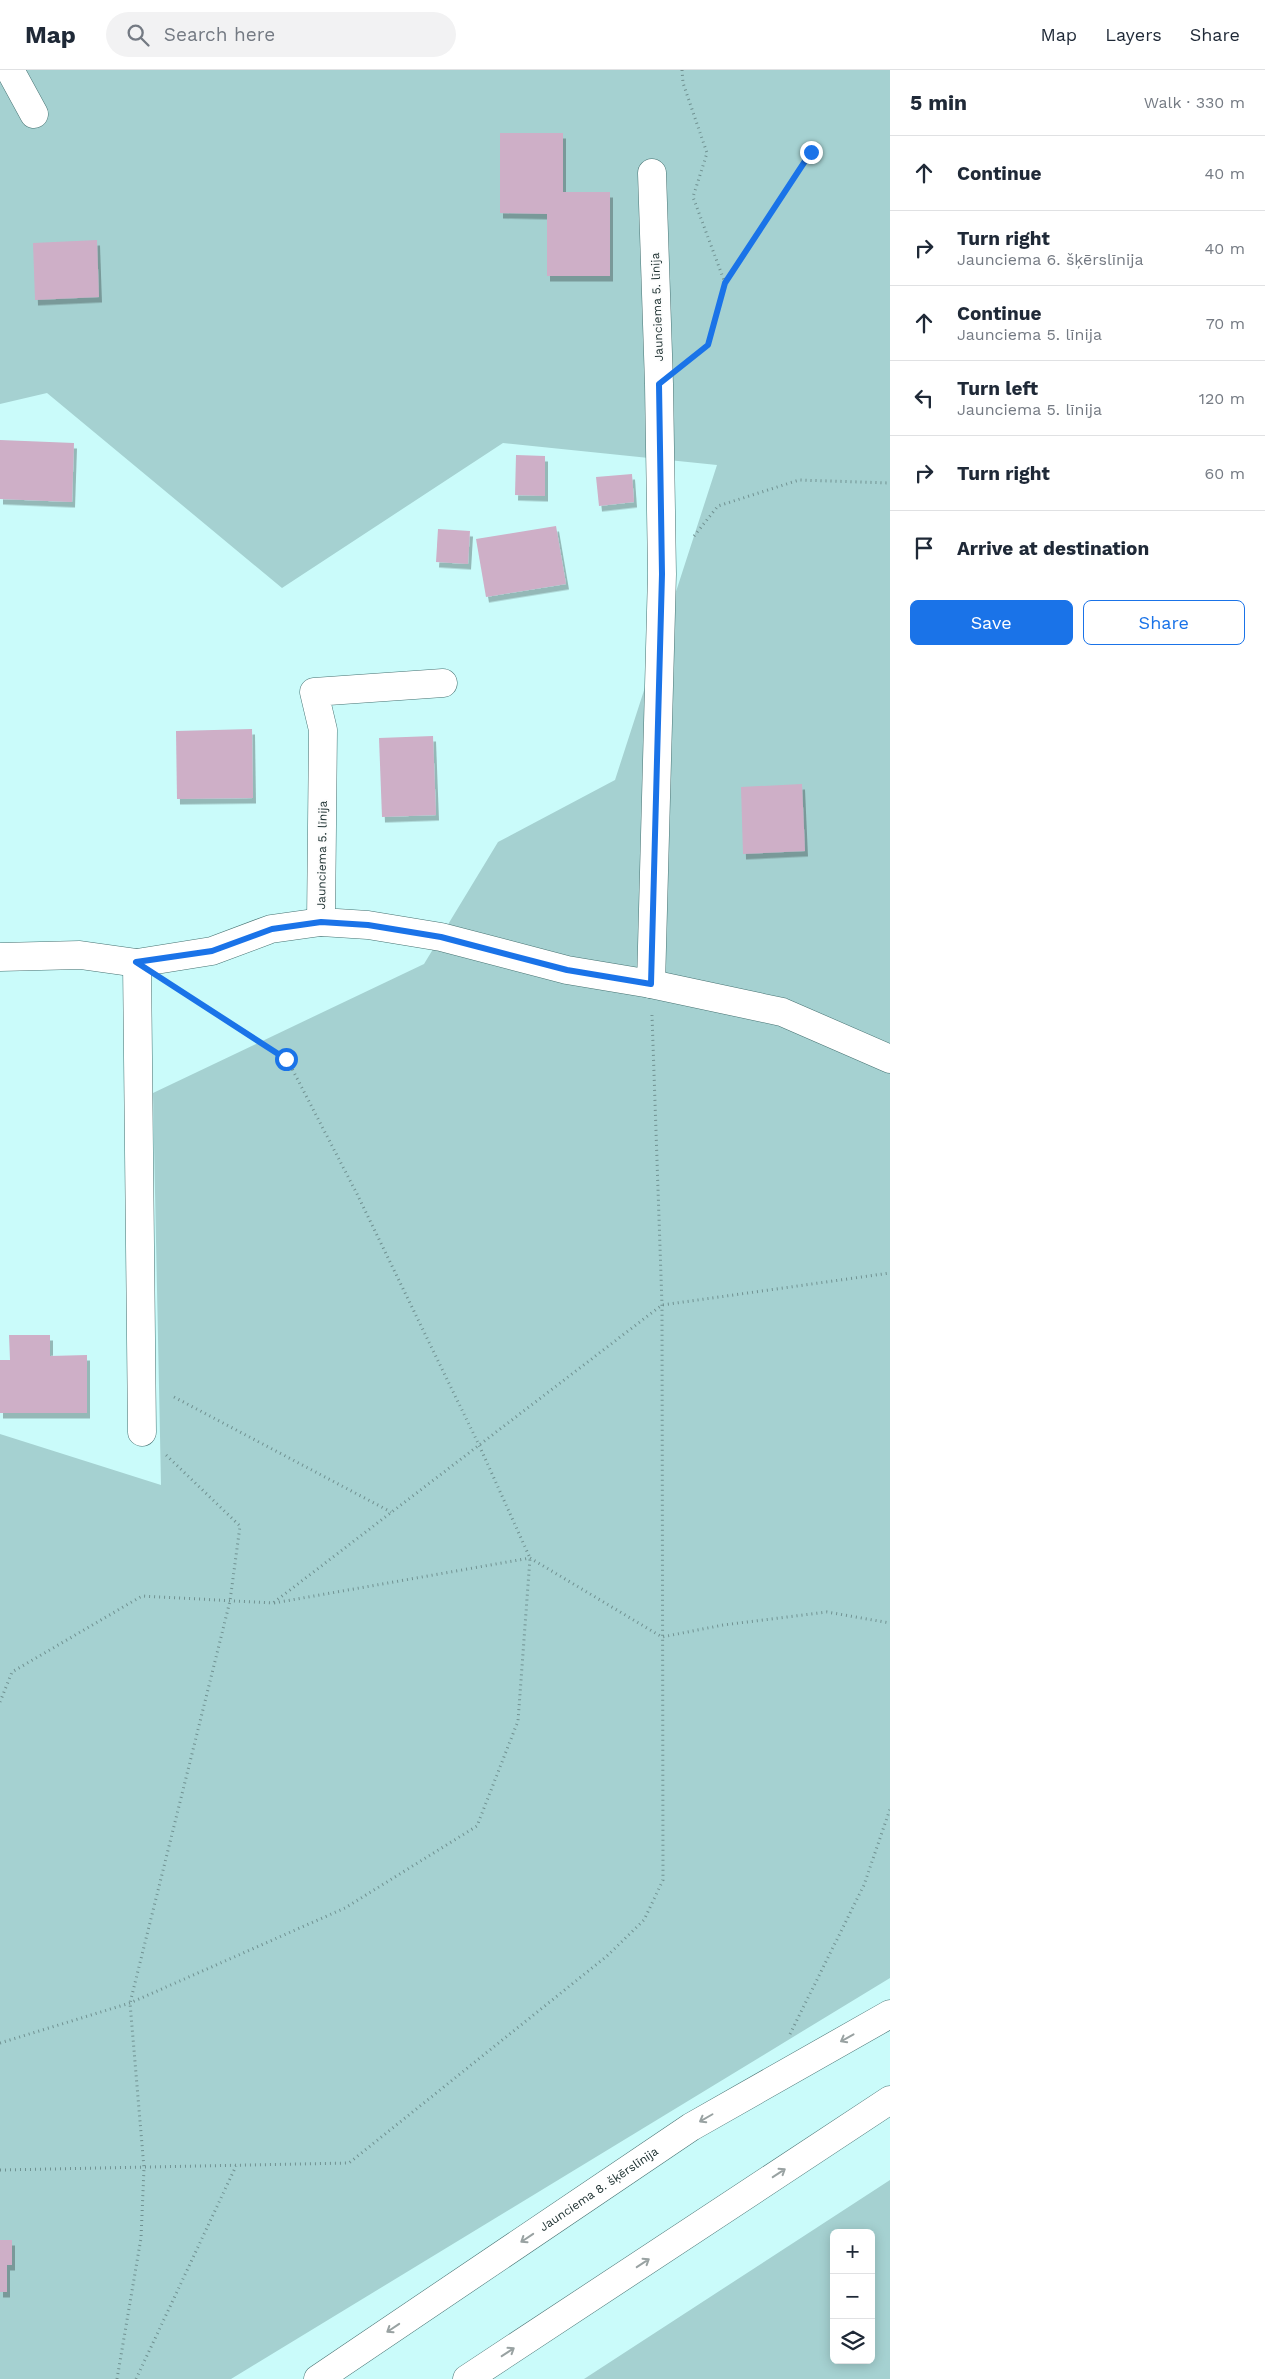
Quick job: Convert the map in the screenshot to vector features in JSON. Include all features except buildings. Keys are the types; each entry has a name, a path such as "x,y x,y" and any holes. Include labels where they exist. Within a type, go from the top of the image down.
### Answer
{"street":[{"path":"10,70 34,114"},
{"name":"Jaunciema 5. līnija","path":"442,683 314,692 324,730 321,922 368,925 441,937 567,970 651,984 662,574 659,384 652,173"},
{"path":"0,957 80,955 136,962 212,951 272,929 321,922"},
{"path":"136,962 142,1432"},
{"path":"651,984 782,1012 890,1060"},
{"name":"Jaunciema 8. šķērslīnija","path":"318,2379 691,2127 890,2014"},
{"path":"467,2379 890,2100"}],"path":[{"path":"682,70 683,83 707,154 693,197 725,283"},
{"path":"659,384 708,345 725,283 811,152"},
{"path":"693,536 718,506 799,480 890,483"},
{"path":"0,2043 130,2003 345,1908 477,1826 518,1722 530,1558 479,1445 357,1194 286,1059 136,962"},
{"path":"0,2170 349,2163 607,1956 644,1920 663,1880 662,1305 651,984"},
{"path":"273,1603 662,1305 890,1273"},
{"path":"142,1380 392,1512"},
{"path":"117,2379 141,2238 144,2168 130,2003 230,1601 240,1526 142,1432"},
{"path":"0,1702 12,1672 142,1596 273,1603 530,1558 662,1637 723,1625 827,1612 890,1623"},
{"path":"770,2081 783,2048 864,1885 890,1810"},
{"path":"136,2379 236,2166"}],"shaded area":[{"path":"0,70 890,70 890,1978 231,2379 0,2379 0,1434 161,1485 153,1093 424,964 498,842 615,780 717,465 503,443 282,588 47,393 0,404"},
{"path":"890,2180 890,2379 584,2379"}],"route":[{"path":"286,1059 136,962 212,951 272,929 321,922 368,925 441,937 567,970 651,984 662,574 659,384 708,345 725,283 811,152"}]}
